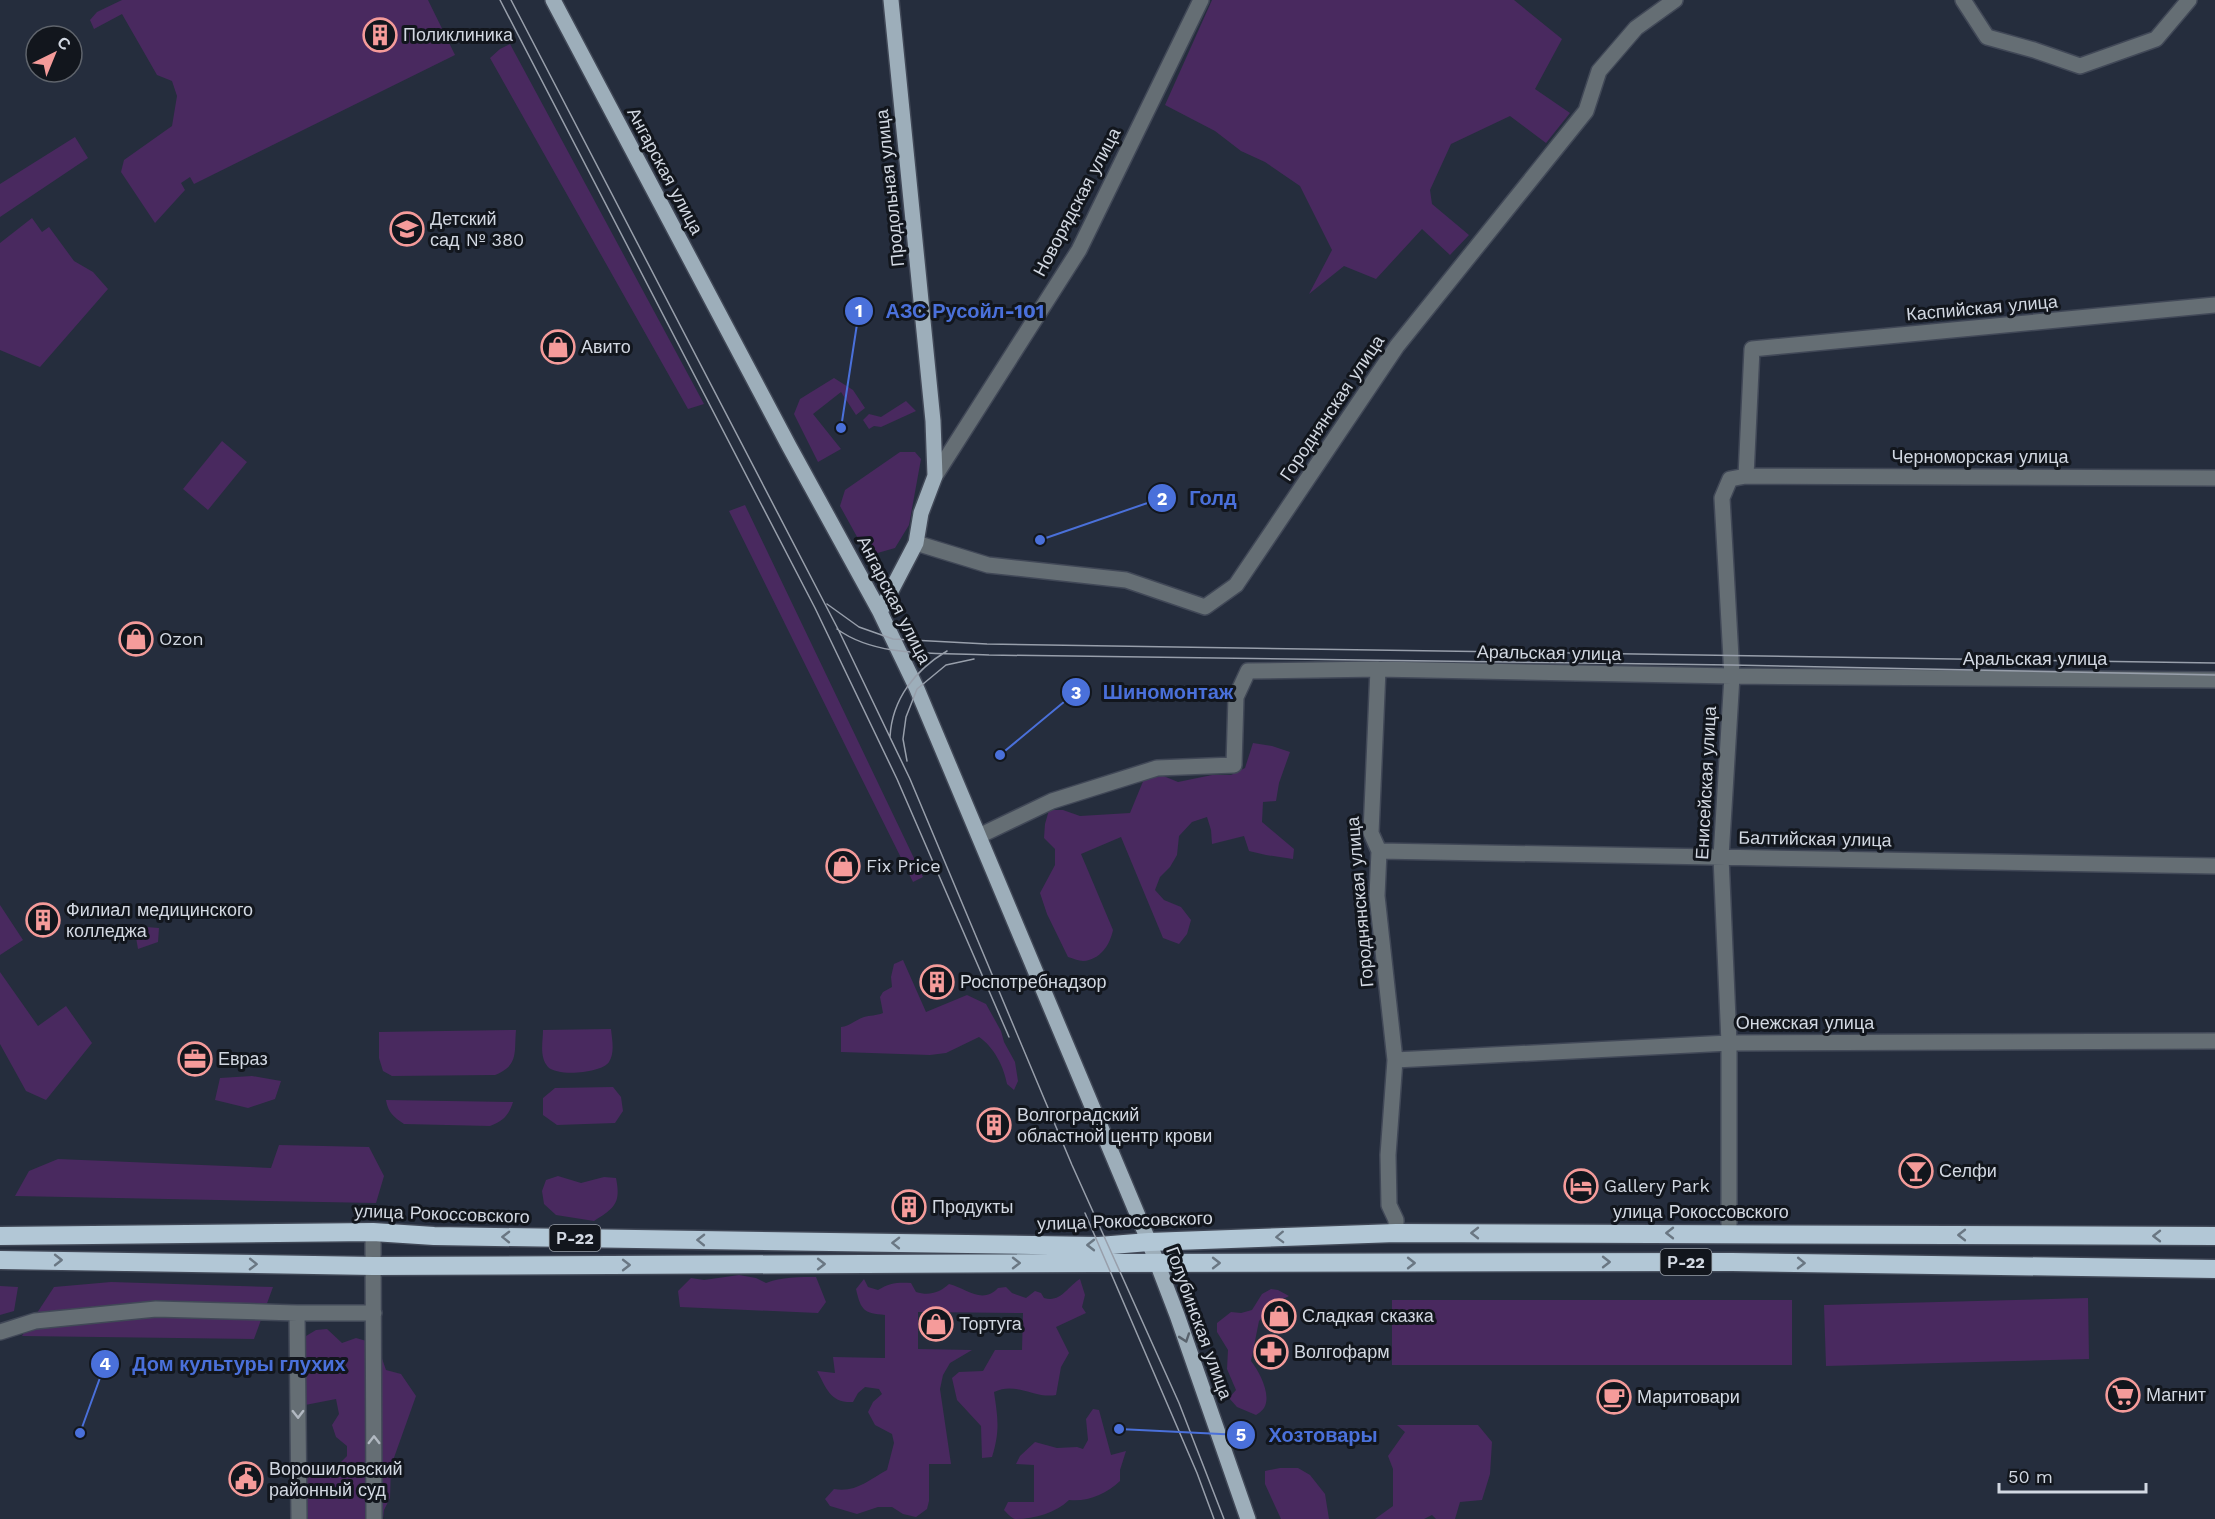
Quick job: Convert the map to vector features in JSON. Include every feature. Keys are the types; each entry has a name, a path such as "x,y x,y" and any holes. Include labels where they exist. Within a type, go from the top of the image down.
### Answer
{"highway":[{"name":"улица Рокоссовского","path":"0,1236 373,1232 444,1236 1099,1246 1149,1242 1396,1233 2215,1236"},
{"name":"Р-22","path":"0,1260 373,1266 1732,1262 2215,1269"}],"main road":[{"name":"Ангарская улица","path":"553,0 880,612 917,688 1149,1242"},
{"name":"Продольная улица","path":"880,612 916,543 921,513 935,476 933,421 891,0"},
{"name":"Голубинская улица","path":"1149,1242 1248,1519"}],"street":[{"name":"Новорядская улица","path":"935,476 1078,250 1201,0"},
{"name":"Городнянская улица","path":"916,543 988,565 1126,580 1205,607 1236,585 1397,346 1586,111 1599,71 1636,28 1675,0"},
{"path":"1963,0 1987,37 2080,66 2156,39 2189,0"},
{"name":"Каспийская улица","path":"1746,476 1752,349 2215,305"},
{"name":"Черноморская улица","path":"1746,476 2215,478"},
{"name":"Енисейская улица","path":"1729,1233 1729,1043 1721,857 1732,676 1722,498 1730,479 1746,476"},
{"name":"Городнянская улица","path":"1378,669 1371,833 1379,851 1377,896 1395,1060"},
{"name":"Аральская улица","path":"979,836 1052,801 1157,768 1234,765 1236,697 1248,671 1378,669 1732,676 2215,680"},
{"name":"Балтийская улица","path":"1379,851 2215,866"},
{"name":"Онежская улица","path":"1395,1060 1729,1043 2215,1041"},
{"path":"1395,1060 1388,1155 1389,1205 1396,1220 1396,1233"},
{"path":"373,1232 374,1519"},
{"path":"0,1332 35,1321 156,1309 374,1313"},
{"path":"297,1313 299,1519"}],"shaded area":[{"path":"122,0 428,0 455,55 194,184 190,177 181,183 185,190 155,223 121,172 124,160 172,126 177,96 172,81 157,75 122,14 94,29 90,20 97,12"},
{"path":"1212,0 1514,0 1562,39 1535,89 1570,113 1546,143 1510,116 1451,144 1430,190 1432,204 1469,235 1450,255 1422,229 1376,279 1344,266 1309,294 1332,250 1300,186 1265,162 1241,151 1215,131 1165,105"},
{"path":"510,44 704,404 688,409 490,58"},
{"path":"75,137 88,158 0,217 0,184"},
{"path":"32,218 42,232 49,227 74,261 93,272 108,289 40,367 0,350 0,243"},
{"path":"834,378 853,390 865,408 856,415 841,392 813,414 841,449 818,462 794,414 800,399"},
{"path":"906,401 916,411 881,427 874,426 869,429 863,420 869,414 881,417"},
{"path":"222,441 247,462 208,510 183,489"},
{"path":"900,452 915,452 921,459 909,525 895,548 874,554 861,544 840,506 845,490"},
{"path":"745,505 923,877 913,882 729,511"},
{"path":"1253,743 1290,752 1279,783 1276,801 1263,802 1262,822 1294,849 1293,859 1249,851 1244,836 1212,844 1207,817 1192,822 1179,836 1177,855 1160,877 1155,890 1164,900 1181,907 1191,920 1187,934 1179,944 1163,938 1121,837 1081,854 1113,930 1107,946 1094,958 1083,961 1068,957 1047,914 1040,893 1055,865 1055,849 1044,838 1049,810 1063,810 1080,816 1130,813 1144,779 1161,775 1178,782 1212,775 1231,775 1245,768"},
{"path":"0,905 23,940 0,955"},
{"path":"134,926 159,928 158,942 138,949"},
{"path":"903,960 926,1012 967,995 986,1004 1015,1062 1018,1081 1014,1090 1007,1084 1001,1064 994,1052 979,1037 946,1053 930,1055 841,1052 841,1027 864,1017 883,1013 880,997 883,992 892,987 891,977 894,964"},
{"path":"0,972 38,1026 66,1006 92,1043 46,1100 26,1091 0,1044"},
{"path":"611,1029 612,1054 605,1066 589,1071 561,1072 548,1067 543,1059 543,1030"},
{"path":"516,1030 512,1062 495,1075 392,1076 383,1071 379,1058 379,1032"},
{"path":"252,1076 281,1081 275,1099 248,1108 215,1100 220,1078"},
{"path":"613,1087 621,1097 623,1111 615,1123 557,1125 543,1115 543,1098 555,1088"},
{"path":"386,1100 513,1102 505,1117 490,1126 404,1124 392,1114"},
{"path":"279,1145 369,1147 384,1176 376,1203 15,1196 29,1171 58,1159 271,1168"},
{"path":"558,1176 581,1183 604,1177 616,1178 618,1193 615,1204 594,1221 556,1215 544,1204 542,1191 546,1180"},
{"path":"739,1275 756,1278 766,1283 784,1278 816,1277 826,1302 818,1313 680,1307 678,1291 691,1278 704,1280"},
{"path":"864,1279 868,1287 878,1290 894,1284 911,1283 916,1292 930,1294 938,1292 949,1284 980,1295 1006,1287 1012,1293 1026,1298 1035,1291 1041,1293 1044,1298 1050,1299 1059,1296 1080,1279 1085,1295 1082,1307 1086,1313 1056,1327 1069,1353 1061,1367 1056,1395 1041,1395 1010,1388 994,1392 997,1425 992,1457 982,1458 981,1426 957,1400 952,1378 959,1372 983,1371 995,1350 1022,1350 1023,1313 918,1312 918,1349 972,1350 950,1363 943,1375 940,1389 951,1464 929,1464 929,1501 927,1509 916,1517 903,1514 892,1507 878,1507 857,1514 830,1506 825,1499 834,1489 855,1487 887,1470 894,1443 892,1434 875,1425 868,1412 873,1402 882,1394 879,1389 865,1387 853,1402 845,1402 830,1394 817,1371 835,1373 833,1357 885,1358 885,1315 868,1312 862,1306 856,1289"},
{"path":"111,1282 273,1287 254,1339 22,1336 54,1287"},
{"path":"0,1286 18,1287 14,1311 0,1315"},
{"path":"1271,1289 1289,1296 1275,1303 1259,1321 1251,1361 1266,1390 1266,1403 1256,1415 1237,1407 1229,1398 1236,1390 1227,1369 1228,1350 1217,1332 1217,1323 1231,1312 1241,1313 1252,1310 1262,1294"},
{"path":"2088,1298 2089,1359 1826,1366 1824,1305"},
{"path":"1392,1300 1792,1300 1792,1365 1392,1365"},
{"path":"327,1329 342,1343 356,1338 377,1344 386,1370 401,1374 416,1396 391,1466 390,1498 384,1510 383,1519 302,1519 290,1502 291,1481 314,1468 332,1471 347,1456 347,1446 336,1437 332,1425 339,1414 336,1399 300,1406 301,1339 316,1330"},
{"path":"1093,1409 1099,1410 1111,1455 1126,1451 1120,1470 1120,1481 1109,1490 1096,1496 1083,1500 1069,1500 1064,1505 1044,1514 1022,1519 1011,1517 1004,1510 1008,1502 1034,1502 1034,1465 1016,1464 1020,1456 1035,1442 1057,1448 1083,1449 1088,1440 1086,1419"},
{"path":"1397,1425 1478,1425 1492,1442 1490,1474 1482,1500 1460,1502 1455,1519 1436,1519 1432,1515 1424,1519 1375,1519 1393,1506 1393,1469 1388,1456 1405,1432"},
{"path":"1298,1468 1310,1475 1325,1494 1329,1519 1281,1519 1265,1484 1265,1471"}],"tram line":[{"path":"500,0 815,608 897,779 1009,1037"},
{"path":"511,0 839,631 910,779 1072,1165 1179,1403 1224,1519"},
{"path":"827,604 859,627 893,639 987,644 2215,663"},
{"path":"837,629 853,639 890,650 989,655 1731,665 2215,675"},
{"path":"890,737 895,710 907,687 925,667 947,651"},
{"path":"907,761 903,739 906,717 917,689 946,665 974,659"},
{"path":"1085,1213 1197,1473 1214,1519"}],"place":[{"name":"Поликлиника","path":"380,35"},
{"name":"Детский сад № 380","path":"407,229"},
{"name":"Авито","path":"558,347"},
{"name":"АЗС Русойл-101","path":"841,428"},
{"name":"Голд","path":"1040,540"},
{"name":"Ozon","path":"136,639"},
{"name":"Шиномонтаж","path":"1000,755"},
{"name":"Fix Price","path":"843,866"},
{"name":"Филиал медицинского колледжа","path":"43,920"},
{"name":"Роспотребнадзор","path":"937,982"},
{"name":"Евраз","path":"195,1059"},
{"name":"Волгоградский областной центр крови","path":"994,1125"},
{"name":"Селфи","path":"1916,1171"},
{"name":"Gallery Park","path":"1581,1186"},
{"name":"Продукты","path":"909,1207"},
{"name":"Сладкая сказка","path":"1279,1316"},
{"name":"Тортуга","path":"936,1324"},
{"name":"Волгофарм","path":"1271,1352"},
{"name":"Магнит","path":"2123,1395"},
{"name":"Маритовари","path":"1614,1397"},
{"name":"Хозтовары","path":"1119,1429"},
{"name":"Дом культуры глухих","path":"80,1433"},
{"name":"Ворошиловский районный суд","path":"246,1479"}]}
